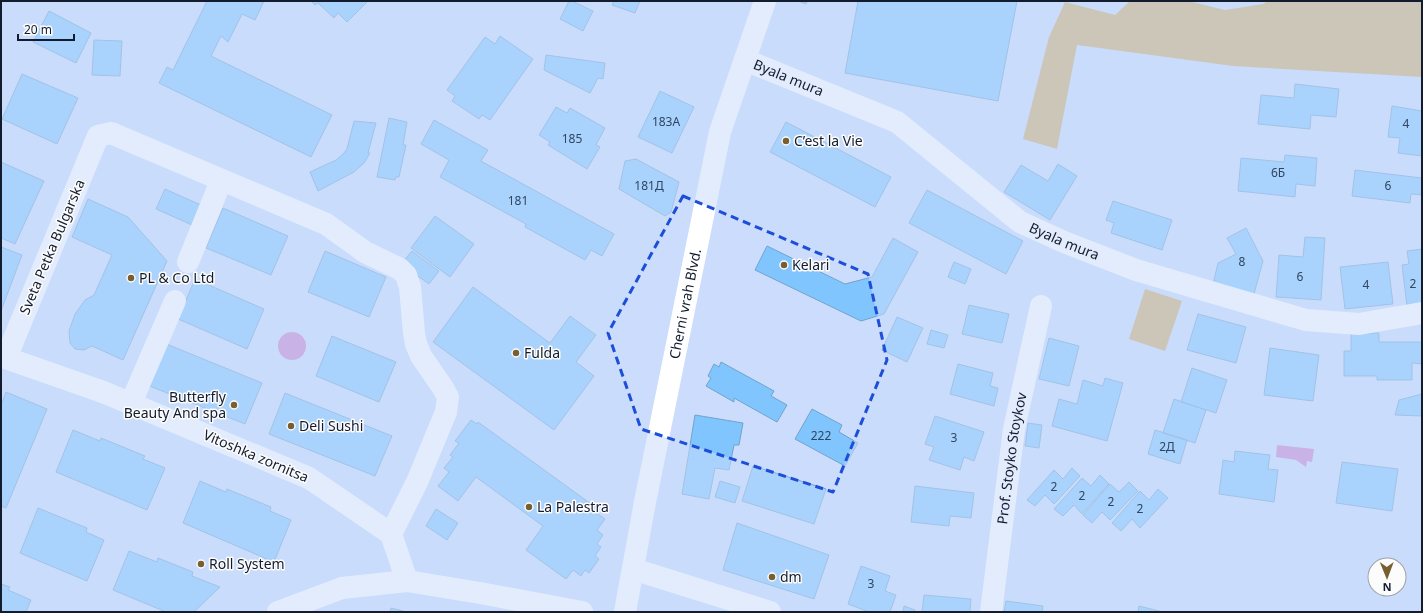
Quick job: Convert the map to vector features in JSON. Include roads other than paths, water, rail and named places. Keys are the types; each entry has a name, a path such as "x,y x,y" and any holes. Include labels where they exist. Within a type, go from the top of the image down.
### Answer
{"street":[{"name":"Cherni vrah Blvd.","path":"625,612 648,487 720,132 765,1"},
{"name":"Byala mura","path":"745,60 897,122 1020,222 1064,242 1136,270 1306,320 1359,324 1422,313"},
{"name":"Sveta Petka Bulgarska","path":"6,358 98,136 111,133 222,180"},
{"path":"188,262 222,180 326,224 365,252 400,269 406,275 410,287 416,344 421,356 448,397 446,412 417,482 391,534 407,581"},
{"path":"131,403 175,301"},
{"name":"Prof. Stoyko Stoykov","path":"991,612 1014,429 1041,306"},
{"name":"Vitoshka zornitsa","path":"6,358 131,403 309,478 391,534"},
{"path":"633,569 770,612"},
{"path":"278,612 342,588 407,581 582,612"}],"place":[{"name":"C’est la Vie","path":"786,141"},
{"name":"Kelari","path":"784,265"},
{"name":"PL & Co Ltd","path":"131,278"},
{"name":"Fulda","path":"516,353"},
{"name":"Butterfly Beauty And spa","path":"234,405"},
{"name":"Deli Sushi","path":"291,426"},
{"name":"La Palestra","path":"529,507"},
{"name":"Roll System","path":"201,564"},
{"name":"dm","path":"772,577"}]}
